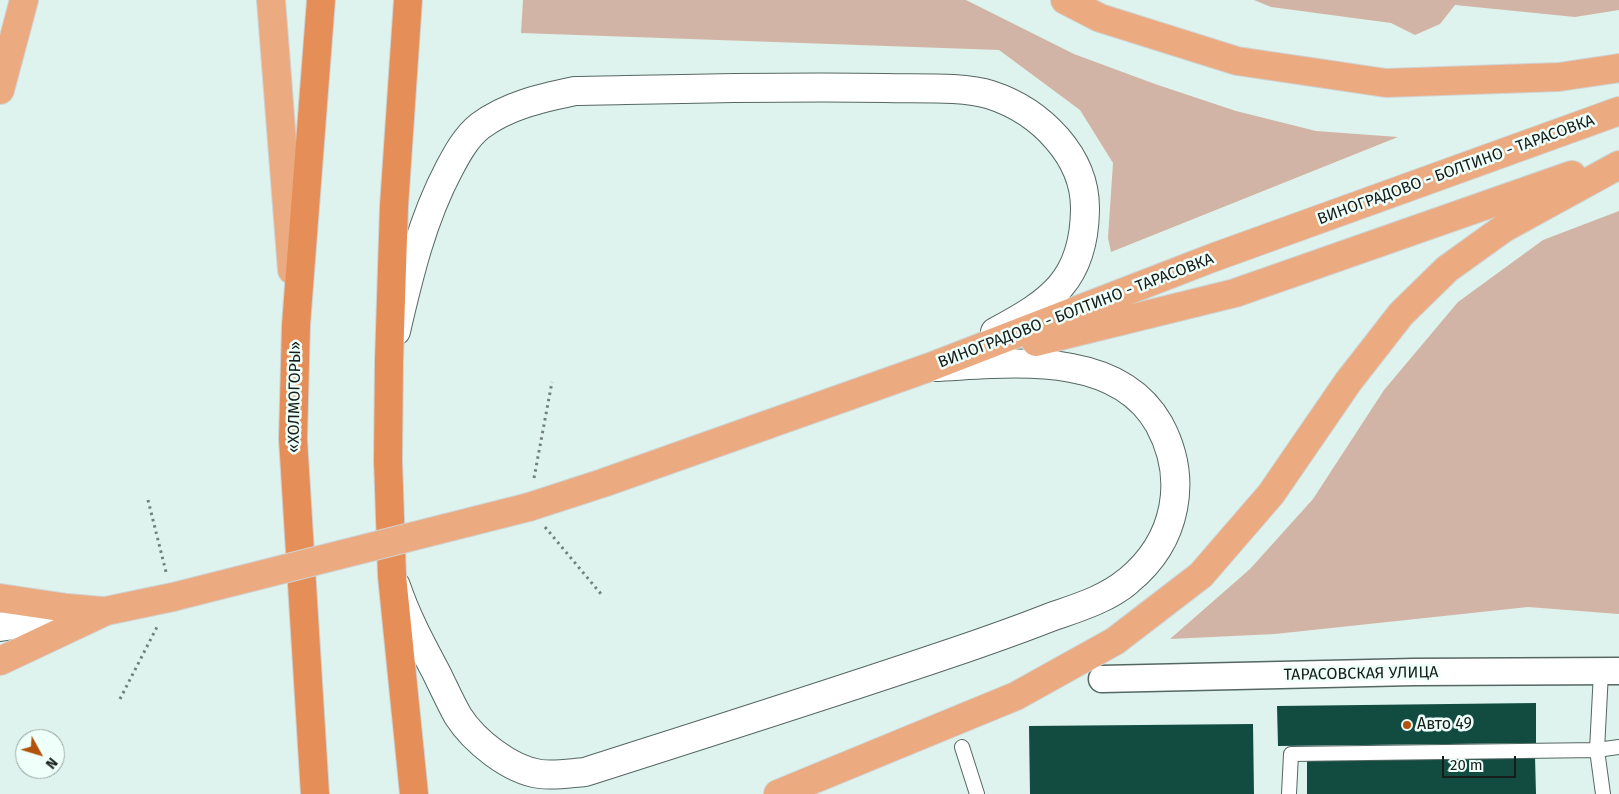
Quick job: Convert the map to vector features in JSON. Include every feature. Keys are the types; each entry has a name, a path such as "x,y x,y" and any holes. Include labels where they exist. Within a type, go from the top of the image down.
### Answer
{"highway":[{"name":"«ХОЛМОГОРЫ»","path":"315,794 292,440 296,324 321,0"},
{"path":"408,0 394,206 388,460 392,576 414,794"}],"main road":[{"path":"0,90 24,0"},
{"path":"271,0 296,324"},
{"path":"1065,0 1100,18 1237,61 1386,83 1558,77 1619,68"},
{"name":"ВИНОГРАДОВО - БОЛТИНО - ТАРАСОВКА","path":"930,367 1212,258 1619,112"},
{"name":"ВИНОГРАДОВО - БОЛТИНО - ТАРАСОВКА","path":"930,367 1235,294 1619,159"},
{"path":"778,794 1016,696 1116,641 1200,575 1271,494 1348,382 1401,314 1447,269 1504,228 1619,165"},
{"path":"0,661 106,611 173,597 529,507 612,480 930,367"},
{"path":"0,598 60,607 106,611"}],"street":[{"path":"389,361 410,273 426,219 444,178 459,150 479,127 501,112 532,100 575,91 843,87 967,90 990,94 1010,102 1042,123 1061,142 1072,160 1081,183 1085,205 1085,232 1079,255 1068,277 1048,300 1028,315 930,367"},
{"path":"392,576 402,604 421,643 458,716 472,734 488,749 513,764 539,774 564,774 585,772 878,678 1046,620 1101,598 1127,582 1149,561 1165,536 1174,507 1175,470 1168,441 1154,416 1134,395 1115,381 1092,373 1064,367 1033,363 930,367"},
{"path":"0,627 106,611"},
{"name":"ТАРАСОВСКАЯ УЛИЦА","path":"1102,679 1404,673 1610,672"}],"lane":[{"path":"1603,794 1597,750 1610,672"},
{"path":"962,747 977,794"},
{"path":"1289,794 1291,754 1597,750 1619,747"}],"path":[{"path":"552,382 529,507 601,594"},
{"path":"120,699 173,597 148,500"}],"shaded area":[{"path":"523,0 966,0 1074,54 1236,111 1316,131 1398,137 1111,252 1108,238 1113,163 1080,110 999,50 521,33"},
{"path":"1254,0 1619,0 1619,10 1575,17 1455,5 1440,24 1415,35 1391,23 1271,7"},
{"path":"1619,211 1619,614 1528,607 1275,634 1170,639 1250,569 1313,499 1384,390 1458,302 1543,240"}],"building":[{"name":"Авто 49","path":"1536,703 1536,743 1278,746 1277,706"},
{"path":"1253,724 1254,794 1030,794 1029,726"},
{"path":"1535,757 1536,794 1307,794 1307,760"}],"place":[{"name":"Авто 49","path":"1407,725"}]}
